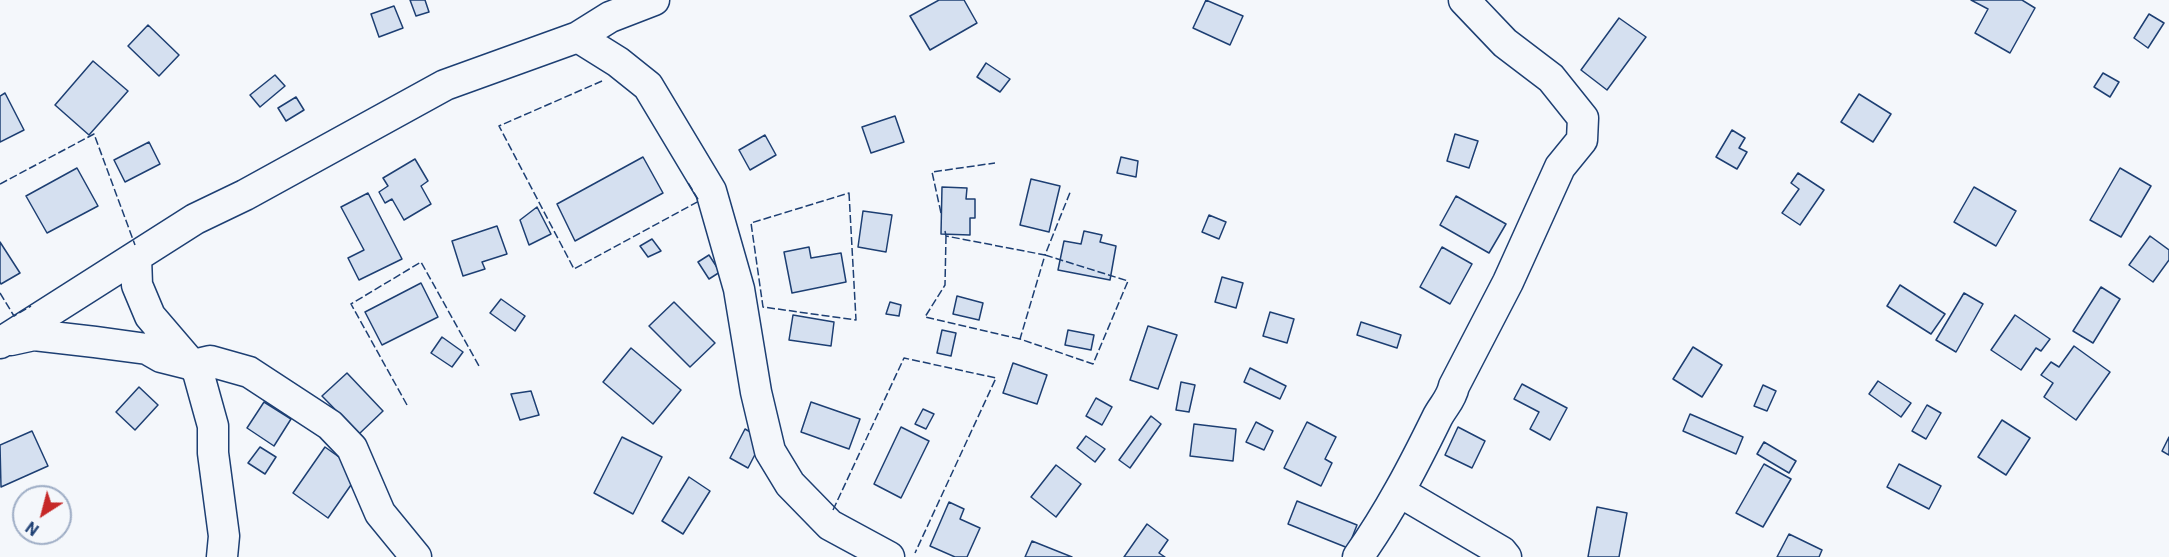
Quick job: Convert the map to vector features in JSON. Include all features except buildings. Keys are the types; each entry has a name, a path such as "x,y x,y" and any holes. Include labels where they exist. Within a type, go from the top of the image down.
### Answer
{"street":[{"path":"1,343 195,219 245,195 445,85 578,37 610,17 654,0"},
{"path":"1358,557 1400,492 1440,413 1452,398 1454,386 1508,282 1560,167 1582,140 1583,118 1574,104 1551,78 1506,43 1464,0"},
{"path":"578,37 618,62 648,86 711,191 739,289 756,392 770,451 790,484 830,525 889,557"},
{"path":"136,257 137,285 150,316 198,372 213,426 213,453 224,536 222,557"},
{"path":"1,343 34,334 147,350 161,357 193,365 210,361 249,372 330,425 352,448 380,513 416,557"},
{"path":"1400,492 1502,552 1506,557"}],"fence":[{"path":"602,81 499,126 574,269 699,201 687,181"},
{"path":"0,184 94,134 135,245"},
{"path":"941,213 932,172 995,163"},
{"path":"945,231 946,236 1045,255 1071,190"},
{"path":"849,193 856,320 763,307 751,223 849,193"},
{"path":"946,236 945,285 925,317 1020,339"},
{"path":"1045,255 1128,281 1093,364 1020,339 1045,255"},
{"path":"407,405 351,304 421,262 479,366"},
{"path":"0,293 14,316 31,306"},
{"path":"833,510 904,358 996,378 915,553"}]}
